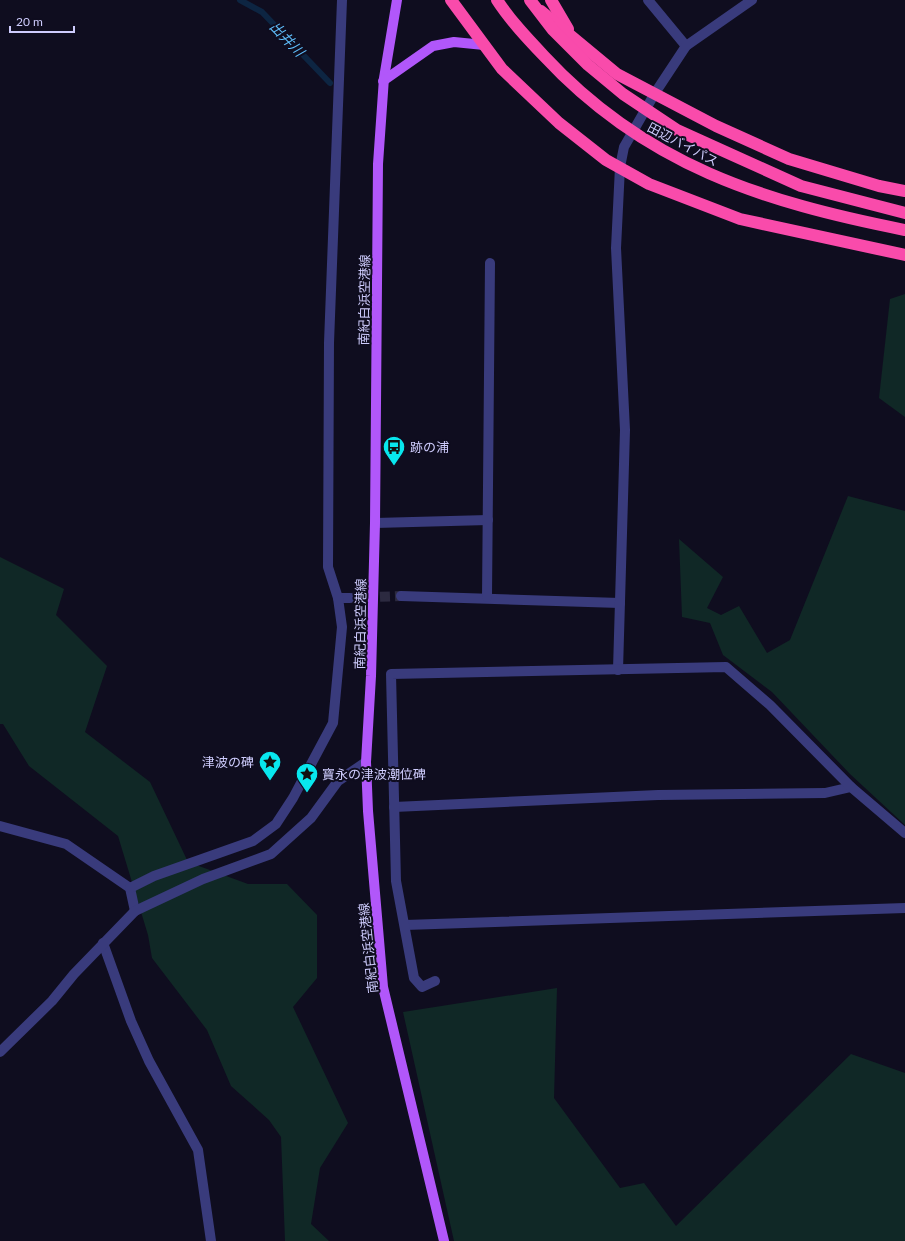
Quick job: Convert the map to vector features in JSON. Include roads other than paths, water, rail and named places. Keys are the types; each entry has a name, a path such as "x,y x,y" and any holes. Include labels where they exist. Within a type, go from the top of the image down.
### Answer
{"highway":[{"path":"451,0 502,69 559,123 589,147 649,184 740,219 905,255"},
{"name":"田辺バイパス","path":"497,0 526,37 560,74 597,106 633,133 676,159 720,179 766,197 845,218 905,230"},
{"path":"529,0 617,74 716,126 789,159 879,186 905,191"},
{"name":"田辺バイパス","path":"529,0 554,30 588,65 623,94 677,130 801,186 905,213"},
{"path":"551,0 572,35"}],"main road":[{"name":"南紀白浜空港線","path":"397,0 383,81 378,164 375,523 371,676 366,762 368,811 383,987 444,1241"},
{"path":"383,81 433,46 454,42 484,45"}],"street":[{"path":"130,888 154,876 253,841 276,824 293,798 333,724 342,626 338,598 328,567 329,343 342,0"},
{"path":"648,0 686,46"},
{"path":"618,670 625,430 616,248 620,167 624,147 655,93 686,46 752,0"},
{"path":"487,598 490,263"},
{"path":"375,523 488,520"},
{"path":"401,596 620,603"},
{"path":"338,598 350,598"},
{"path":"435,981 422,987 414,978 396,881 391,674 618,670 726,666 770,705 851,787 905,833"},
{"path":"0,1052 52,1001 74,974 135,911 203,879 271,854 311,818 338,781 366,762"},
{"path":"394,806 658,795 825,793 851,787"},
{"path":"0,826 66,844 130,888 135,911"},
{"path":"405,925 905,908"},
{"path":"103,943 131,1021 143,1048 198,1150 211,1241"}],"waterway":[{"name":"出井川","path":"240,0 262,12 330,83"}],"tunnel":[{"path":"350,598 401,596"}],"place":[{"name":"跡の浦","path":"394,466"},
{"name":"津波の碑","path":"270,782"},
{"name":"寶永の津波潮位碑","path":"307,794"}]}
